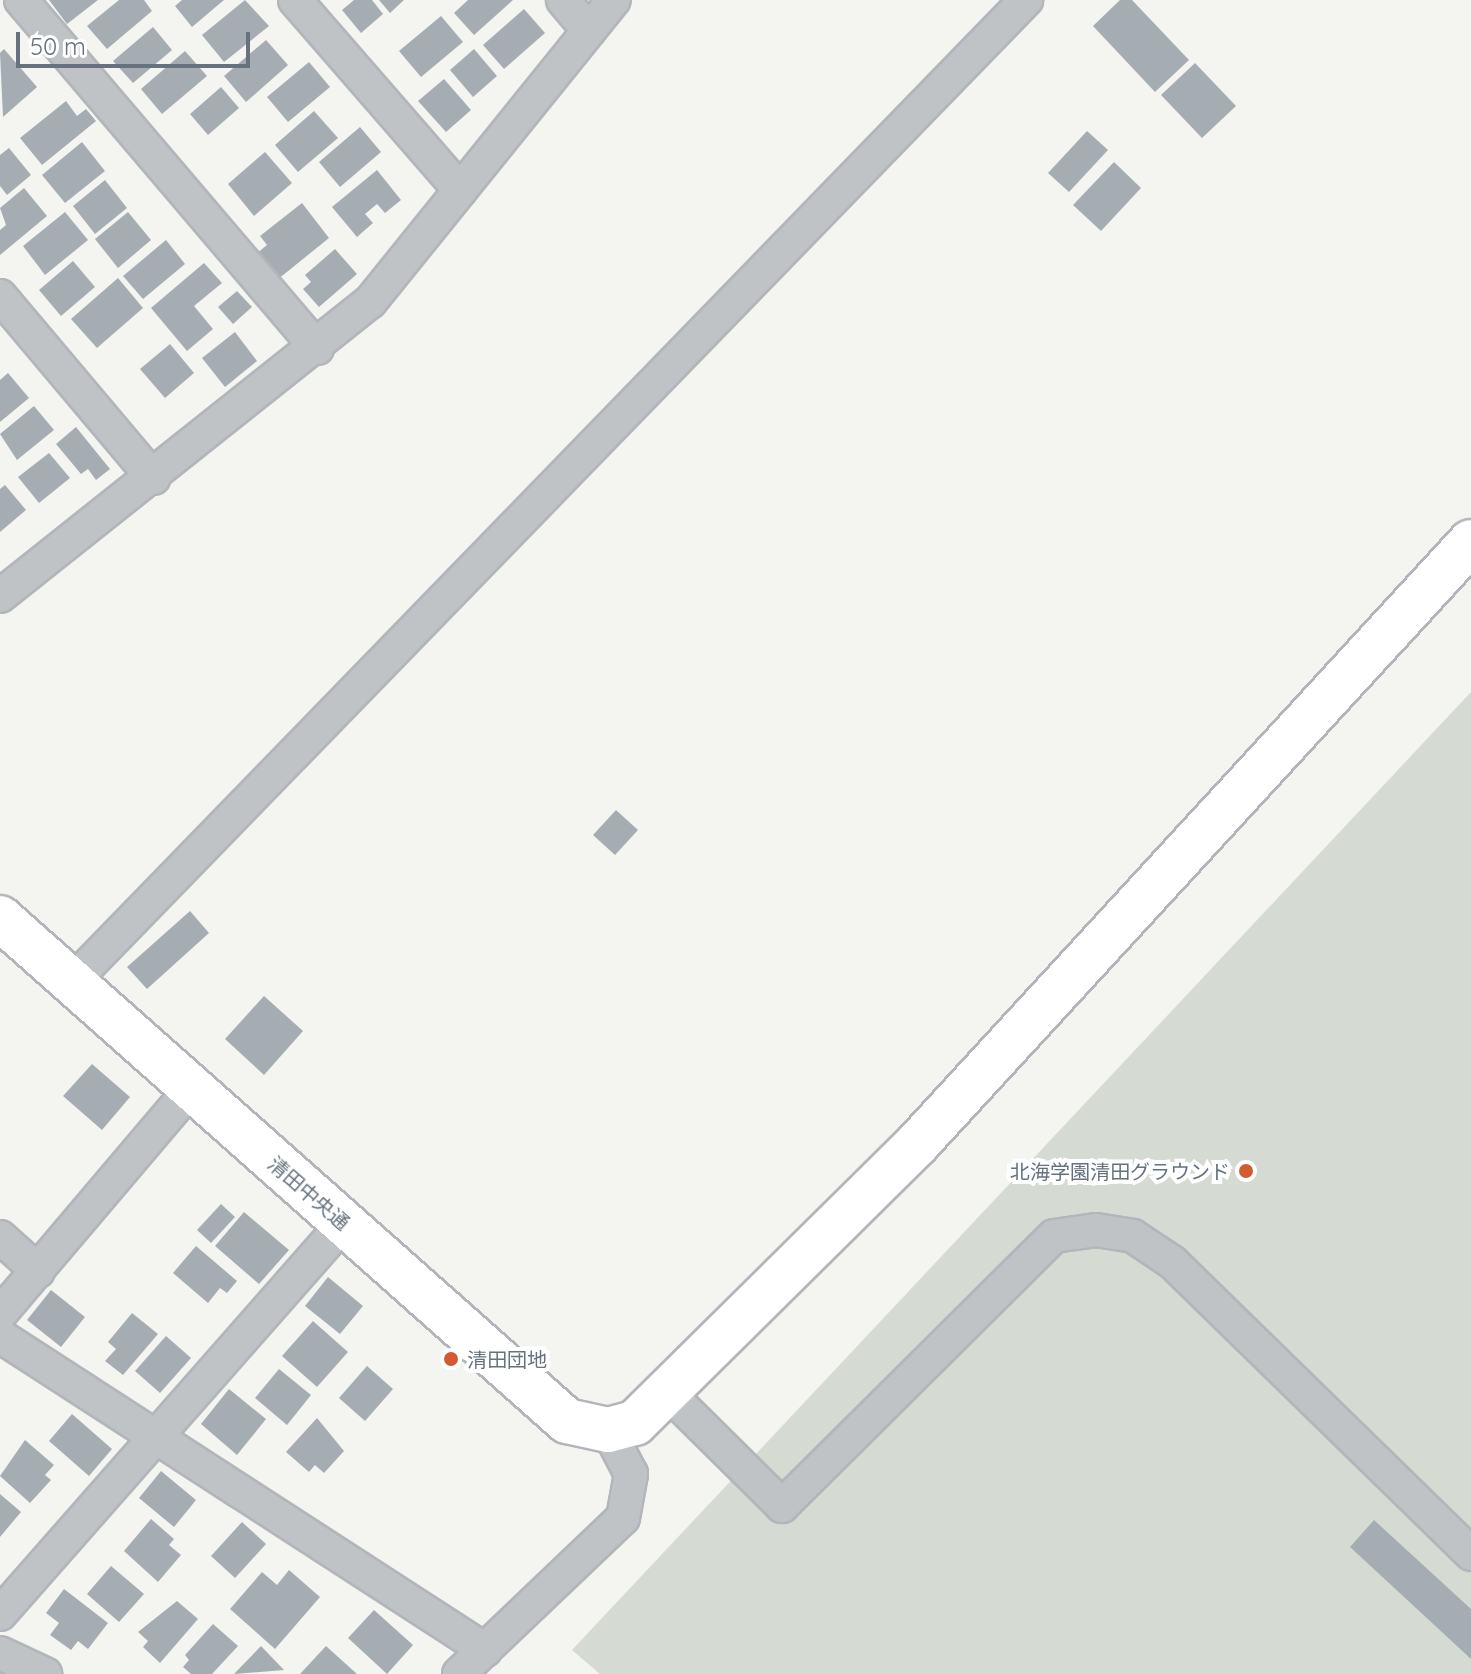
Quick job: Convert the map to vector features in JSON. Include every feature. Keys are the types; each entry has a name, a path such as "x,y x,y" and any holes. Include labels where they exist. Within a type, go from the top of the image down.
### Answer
{"street":[{"path":"21,0 317,348"},
{"path":"295,0 460,190"},
{"path":"563,0 589,31"},
{"path":"0,596 317,348 370,302 614,0"},
{"path":"71,983 1026,0"},
{"path":"0,296 153,478"},
{"path":"459,1674 623,1518 631,1474 621,1426 667,1392 917,1144 1471,542"},
{"name":"清田中央通","path":"0,918 567,1421 621,1426"},
{"path":"0,1314 191,1089"},
{"path":"0,1614 344,1223"},
{"path":"667,1392 782,1506 1054,1236 1096,1230 1133,1236 1172,1262 1471,1554"},
{"path":"0,1237 38,1271"},
{"path":"0,1336 154,1439 485,1650"},
{"path":"0,1653 45,1674"}],"shaded area":[{"name":"北海学園清田グラウンド","path":"1471,692 1471,1674 600,1674 572,1650"}],"building":[{"path":"49,0 98,0 67,24"},
{"path":"119,0 144,0 152,11 107,49 87,26"},
{"path":"182,0 224,0 192,27 175,6"},
{"path":"245,0 269,26 224,62 202,35"},
{"path":"354,0 372,0 383,14 361,33 342,10"},
{"path":"379,0 404,0 390,13"},
{"path":"468,0 513,0 474,35 454,13"},
{"path":"1120,0 1132,0 1189,60 1155,92 1093,26"},
{"path":"524,9 545,33 504,69 483,45"},
{"path":"441,16 463,42 421,77 399,51"},
{"path":"153,27 172,50 133,83 113,61"},
{"path":"266,40 288,65 246,102 224,76"},
{"path":"4,49 37,87 3,117 0,53"},
{"path":"474,49 497,76 473,97 450,70"},
{"path":"185,51 207,76 162,114 141,89"},
{"path":"309,62 330,87 288,122 267,97"},
{"path":"1195,63 1236,106 1202,138 1161,95"},
{"path":"444,79 471,110 446,132 418,101"},
{"path":"221,87 239,108 208,135 190,114"},
{"path":"66,101 77,116 86,109 96,121 42,165 20,138"},
{"path":"314,111 338,138 298,172 275,145"},
{"path":"360,127 381,152 340,187 319,162"},
{"path":"1087,131 1108,150 1069,192 1048,173"},
{"path":"82,142 105,171 65,203 42,175"},
{"path":"9,148 31,175 7,195 0,186 0,155"},
{"path":"265,152 292,183 254,216 228,184"},
{"path":"1114,162 1141,188 1101,231 1073,205"},
{"path":"377,170 401,200 385,213 377,204 365,214 373,223 357,237 332,207"},
{"path":"105,180 127,208 95,234 73,206"},
{"path":"24,188 47,216 0,255 0,230 6,225 0,208"},
{"path":"302,203 329,238 277,280 256,254 267,245 260,236"},
{"path":"65,212 88,240 45,275 23,246"},
{"path":"128,212 151,240 118,268 95,239"},
{"path":"166,240 185,264 143,299 123,276"},
{"path":"335,249 357,274 319,307 303,289 311,282 305,275"},
{"path":"73,261 95,287 61,316 39,290"},
{"path":"204,263 222,283 194,306 213,329 187,351 151,308"},
{"path":"118,278 143,308 97,348 71,319"},
{"path":"237,291 252,307 233,324 218,307"},
{"path":"235,332 257,361 225,387 202,358"},
{"path":"170,344 194,373 165,398 140,369"},
{"path":"8,373 29,398 0,422 0,380"},
{"path":"34,406 54,430 17,460 0,434"},
{"path":"76,427 110,469 96,480 88,469 81,474 56,444"},
{"path":"49,453 70,478 39,503 18,477"},
{"path":"5,485 26,510 0,532 0,489"},
{"path":"616,810 638,830 615,855 593,835"},
{"path":"190,911 209,933 147,989 127,967"},
{"path":"264,996 303,1031 264,1075 225,1039"},
{"path":"92,1064 130,1097 102,1130 63,1096"},
{"path":"221,1204 235,1217 211,1243 197,1230"},
{"path":"244,1212 289,1250 259,1284 215,1246"},
{"path":"196,1246 237,1281 227,1293 220,1288 208,1303 173,1273"},
{"path":"328,1277 363,1306 340,1334 305,1306"},
{"path":"51,1290 85,1317 61,1347 27,1320"},
{"path":"132,1313 158,1334 123,1375 105,1361 116,1349 108,1342"},
{"path":"313,1321 348,1352 317,1387 282,1356"},
{"path":"166,1336 191,1358 160,1393 135,1371"},
{"path":"367,1366 393,1389 365,1421 339,1398"},
{"path":"279,1369 311,1395 287,1425 255,1398"},
{"path":"229,1389 266,1419 237,1455 201,1424"},
{"path":"72,1414 112,1449 89,1476 49,1441"},
{"path":"317,1418 344,1451 324,1473 315,1465 309,1472 286,1452"},
{"path":"25,1440 54,1465 45,1475 51,1480 30,1503 0,1476"},
{"path":"161,1471 196,1500 174,1527 139,1498"},
{"path":"0,1494 21,1512 0,1537"},
{"path":"151,1519 174,1539 169,1545 181,1555 158,1582 124,1551"},
{"path":"1374,1520 1471,1609 1471,1659 1350,1547"},
{"path":"242,1522 266,1544 235,1578 211,1556"},
{"path":"111,1566 144,1594 119,1622 87,1594"},
{"path":"289,1570 320,1597 275,1649 230,1609 262,1572 277,1585"},
{"path":"64,1589 108,1623 88,1649 78,1641 71,1650 50,1635 59,1623 46,1613"},
{"path":"177,1601 198,1619 160,1663 143,1647 148,1641 138,1632"},
{"path":"374,1610 413,1645 387,1674 348,1638"},
{"path":"213,1624 238,1646 212,1674 191,1674 183,1667 189,1660 185,1655"},
{"path":"261,1646 284,1670 234,1674"},
{"path":"326,1646 357,1674 300,1674"}],"place":[{"name":"北海学園清田グラウンド","path":"1246,1171"},
{"name":"清田団地","path":"451,1359"}]}
